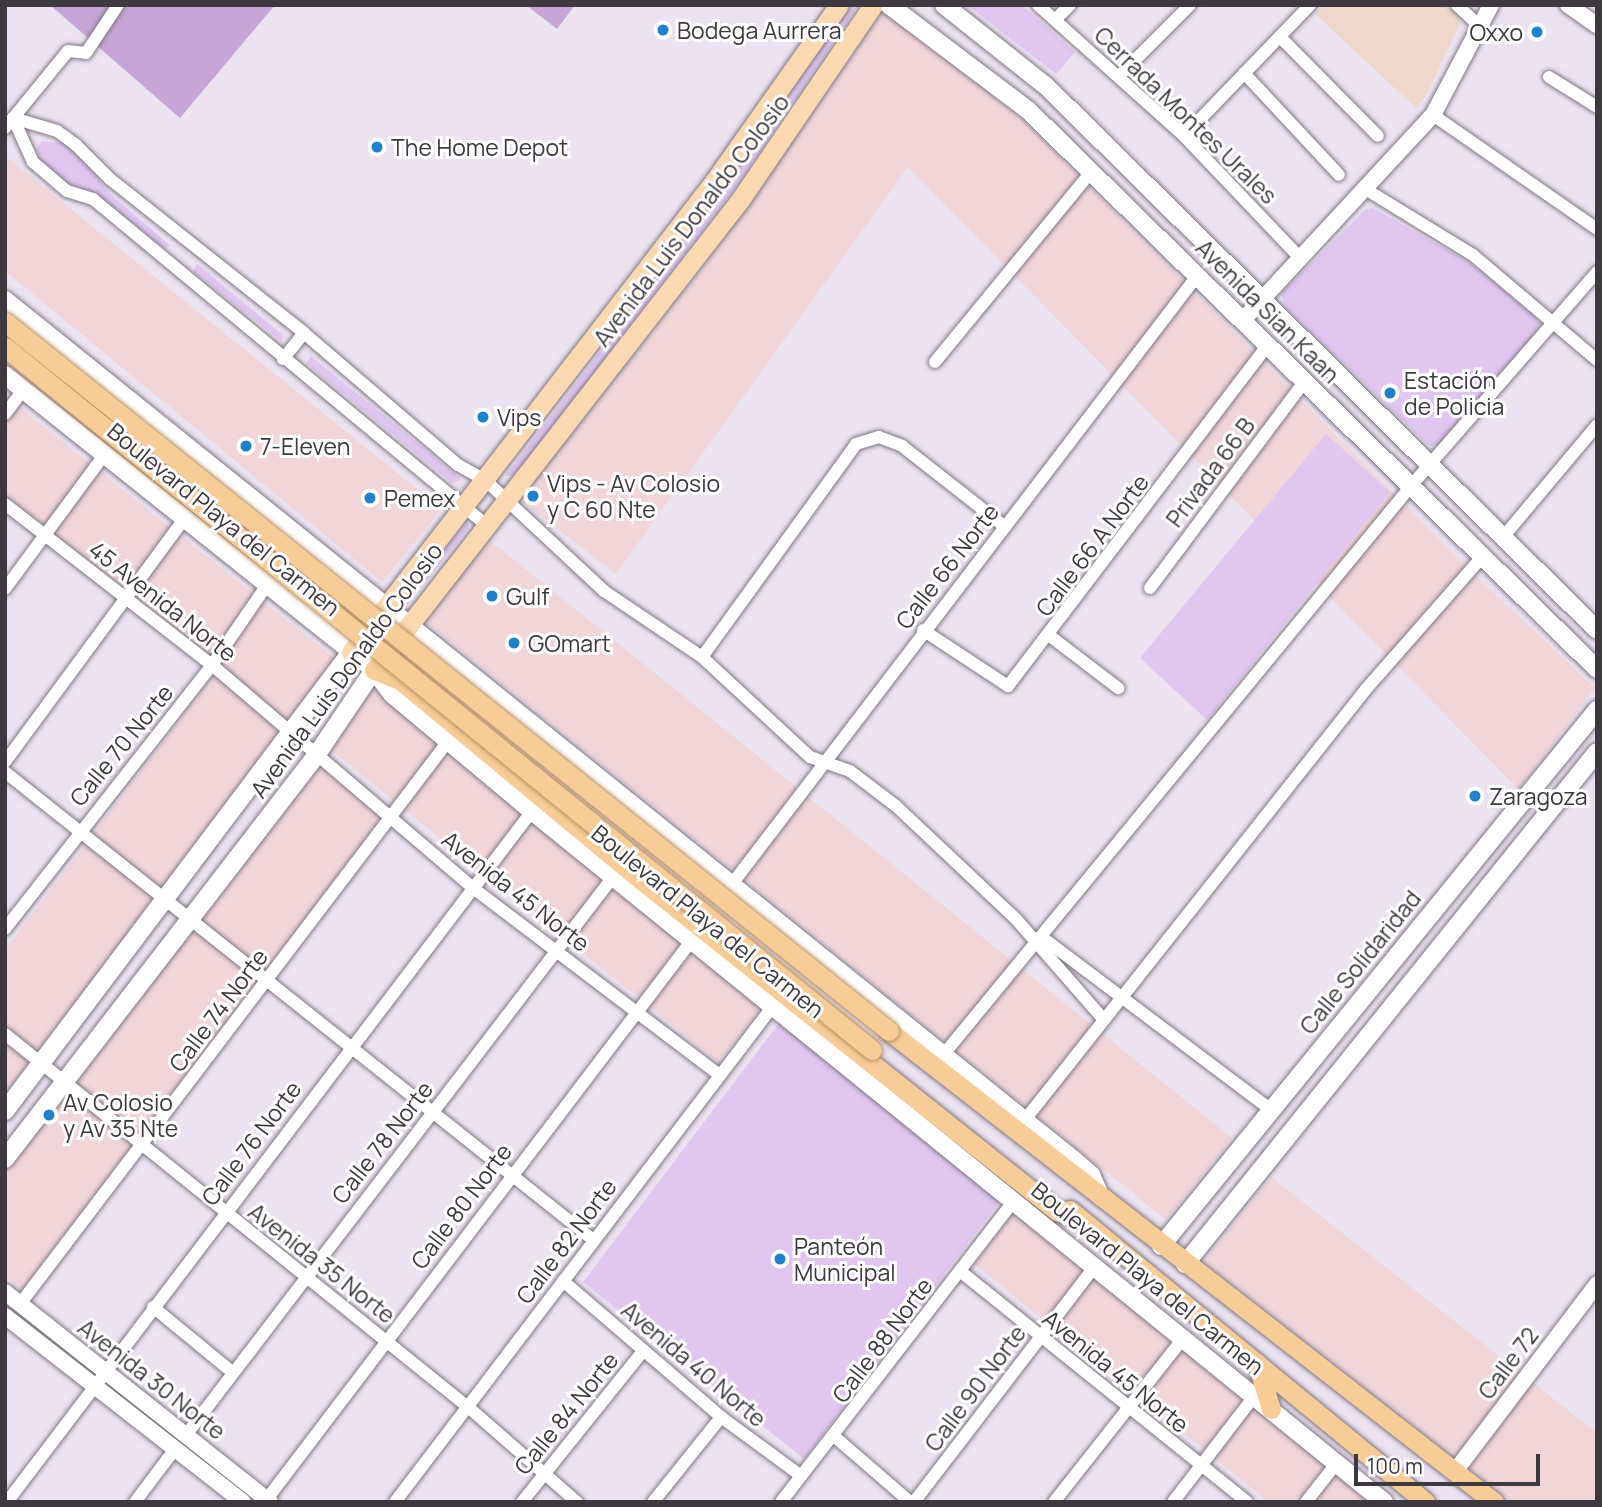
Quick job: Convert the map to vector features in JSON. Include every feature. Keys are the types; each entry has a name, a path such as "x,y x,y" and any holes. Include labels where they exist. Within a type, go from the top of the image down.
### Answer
{"highway":[{"path":"5,322 889,1031 1494,1502"},
{"path":"5,347 1426,1502"},
{"path":"374,670 400,680 454,735 1057,1211 1078,1217"},
{"path":"1257,1363 1271,1409"}],"main road":[{"name":"Avenida Luis Donaldo Colosio","path":"5,1111 292,735 385,607 715,180 839,5"},
{"name":"Avenida Luis Donaldo Colosio","path":"5,1159 315,757 374,670 485,524 506,501 740,200 873,5"},
{"name":"Avenida Sian Kaan","path":"889,5 1029,111 1597,669"},
{"name":"Avenida Sian Kaan","path":"944,5 1046,86 1431,463 1597,630"},
{"path":"950,51 969,25"},
{"name":"Boulevard Playa del Carmen","path":"5,300 944,1054 1091,1175 1101,1197"},
{"name":"Boulevard Playa del Carmen","path":"5,375 374,670"},
{"path":"267,585 290,575 301,549 299,538"},
{"path":"454,735 458,697 484,686"},
{"name":"Calle Solidaridad","path":"1161,1245 1597,710"},
{"name":"Boulevard Playa del Carmen","path":"454,735 532,811 1384,1502"},
{"path":"1185,1264 1597,752"},
{"path":"1271,1110 1293,1131"},
{"path":"1247,1139 1270,1159"}],"street":[{"path":"9,123 68,51 86,53 118,5"},
{"name":"Cerrada Montes Urales","path":"1038,5 1120,75 1184,136 1300,258"},
{"path":"1056,19 1070,5"},
{"path":"1120,75 1190,5"},
{"path":"1184,136 1310,5"},
{"path":"1457,5 1481,27"},
{"path":"1242,321 1367,190 1433,115 1491,5"},
{"path":"1568,5 1597,24"},
{"path":"1280,37 1378,136"},
{"path":"1244,73 1339,175"},
{"path":"1549,77 1597,107"},
{"path":"1433,115 1597,229"},
{"path":"9,123 66,138 110,179 304,333 458,465 485,480 604,591 702,657 810,757 850,771 896,806 1040,941 1104,1020"},
{"path":"9,123 33,162 67,191 93,199 485,524"},
{"path":"935,362 1091,172"},
{"path":"1367,190 1473,256 1597,360"},
{"path":"944,1054 1040,941 1411,486 1597,272"},
{"name":"Calle 66 Norte","path":"733,884 923,630 1197,276"},
{"path":"283,359 304,333"},
{"name":"Calle 66 A Norte","path":"923,630 1003,686 1009,686 1050,636 1268,345"},
{"name":"Privada 66 B","path":"1150,588 1304,382"},
{"path":"5,414 24,389"},
{"path":"1504,536 1597,425"},
{"path":"702,657 856,443 879,437 902,446 1004,526"},
{"path":"5,589 46,537 104,454"},
{"name":"45 Avenida Norte","path":"5,504 212,665 292,735"},
{"path":"5,762 128,599 184,519"},
{"path":"1024,1121 1367,688 1482,557"},
{"name":"Calle 70 Norte","path":"5,929 79,831 212,665 267,585"},
{"path":"1050,636 1118,688"},
{"name":"Avenida 45 Norte","path":"292,735 473,888 719,1075"},
{"name":"Calle 74 Norte","path":"20,1304 454,735"},
{"path":"5,772 592,1239"},
{"name":"Calle 76 Norte","path":"6,1502 532,811"},
{"name":"Calle 78 Norte","path":"186,1435 305,1276 613,877"},
{"name":"Calle 80 Norte","path":"269,1501 510,1174 692,940"},
{"path":"1040,941 1123,995 1271,1110"},
{"name":"Calle 82 Norte","path":"395,1502 592,1239 773,1006"},
{"name":"Avenida 35 Norte","path":"5,1034 468,1407 577,1502"},
{"name":"Calle 88 Norte","path":"781,1502 800,1475 835,1437 1013,1202"},
{"name":"Calle 90 Norte","path":"912,1502 1094,1267"},
{"name":"Avenida 45 Norte","path":"960,1272 1247,1502"},
{"name":"Avenida 40 Norte","path":"563,1281 720,1418 800,1475"},
{"name":"Calle 72","path":"1456,1470 1597,1284"},
{"name":"Avenida 30 Norte","path":"5,1292 269,1501"},
{"path":"153,1307 232,1372"},
{"name":"Avenida 30 Norte","path":"7,1320 243,1502"},
{"path":"1054,1502 1182,1340"},
{"name":"Calle 84 Norte","path":"522,1502 643,1351"},
{"path":"1173,1502 1255,1395"},
{"path":"653,1502 720,1418"},
{"path":"835,1437 912,1502"},
{"path":"135,1502 175,1449"},
{"path":"1306,1502 1336,1464"}],"shaded area":[{"path":"50,5 275,5 180,118"},
{"path":"526,5 575,5 557,29"},
{"path":"850,5 859,5 736,187 540,443 513,476 505,476 718,198"},
{"path":"967,5 1022,5 1075,52 1056,74"},
{"path":"1323,5 1447,5 1458,15 1459,25 1427,94 1416,108 1315,14"},
{"path":"883,11 1022,119 1471,571 1595,688 1518,789 908,167 616,574 520,500 703,268"},
{"path":"42,141 61,143 87,164 110,194 171,246 164,248 101,198 69,187 42,165 36,149"},
{"path":"5,156 442,509 382,582 5,271"},
{"path":"1373,208 1469,262 1536,316 1539,324 1537,331 1439,445 1429,446 1285,306 1281,293 1366,209"},
{"path":"197,264 283,335 282,342 193,271"},
{"path":"311,356 460,480 452,483 306,363"},
{"path":"5,396 337,660 5,1094 5,950 217,671 5,501"},
{"path":"1326,434 1390,492 1207,720 1140,658"},
{"path":"467,521 469,528 403,609 402,601"},
{"path":"487,538 1232,1138 1166,1220 422,619"},
{"path":"371,688 764,1004 718,1062 326,746"},
{"path":"319,755 387,813 25,1291 5,1276 5,1164"},
{"path":"782,1019 1002,1198 804,1459 583,1282"},
{"path":"1271,1177 1597,1433 1597,1502 1512,1502 1204,1261"},
{"path":"1015,1210 1378,1502 1269,1502 973,1263"}],"place":[{"name":"Bodega Aurrera","path":"663,30"},
{"name":"Oxxo","path":"1537,32"},
{"name":"The Home Depot","path":"377,147"},
{"name":"Estación de Policia","path":"1390,393"},
{"name":"Vips","path":"483,417"},
{"name":"7-Eleven","path":"246,446"},
{"name":"Vips - Av Colosio y C 60 Nte","path":"533,496"},
{"name":"Pemex","path":"370,498"},
{"name":"Gulf","path":"492,596"},
{"name":"GOmart","path":"514,643"},
{"name":"Zaragoza","path":"1475,796"},
{"name":"Av Colosio y Av 35 Nte","path":"49,1115"},
{"name":"Panteón Municipal","path":"780,1259"}]}
